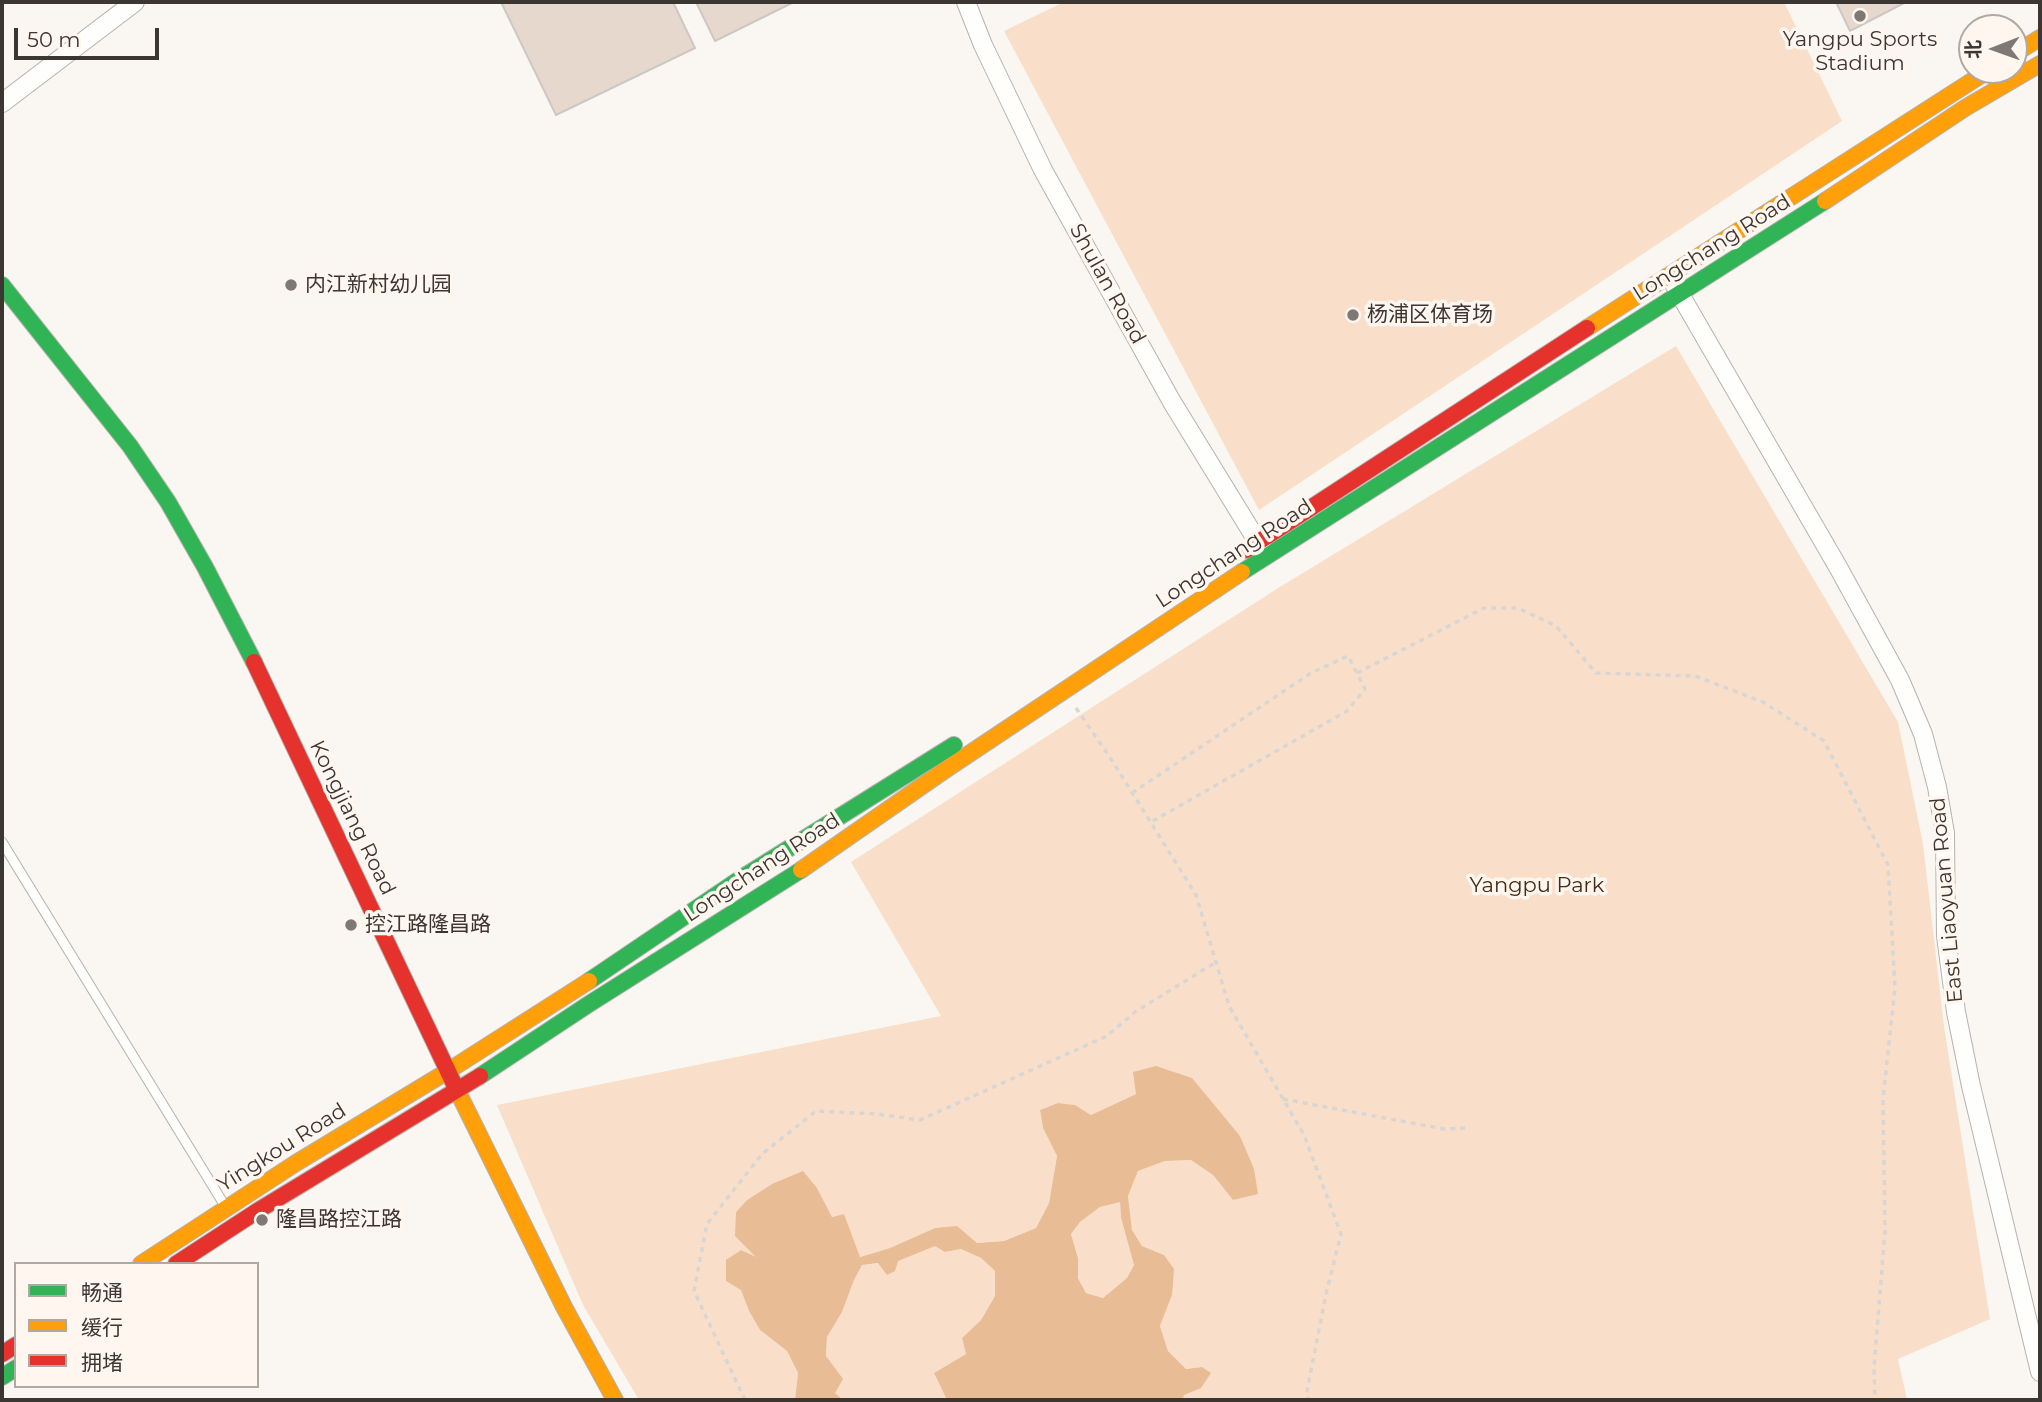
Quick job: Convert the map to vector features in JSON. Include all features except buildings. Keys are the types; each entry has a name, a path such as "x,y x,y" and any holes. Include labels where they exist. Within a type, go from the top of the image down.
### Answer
{"main road":[{"name":"Longchang Road","path":"448,1071 640,948 740,879 1262,550 1798,219 1965,108 2040,64"},
{"name":"Longchang Road","path":"458,1091 589,1004 814,862 1064,691 1262,550 1669,275 1967,84"},
{"name":"Kongjiang Road","path":"2,285 84,386 168,502 245,644 448,1071 564,1307 615,1400"},
{"name":"Yingkou Road","path":"144,1262 226,1208 448,1071"},
{"name":"Yingkou Road","path":"179,1262 259,1210 458,1091"}],"street":[{"path":"2,103 135,2"},
{"name":"Shulan Road","path":"966,2 983,45 1044,170 1172,402 1262,550"},
{"name":"East Liaoyuan Road","path":"1669,275 1844,578 1900,680 1923,734 1937,786 1945,833 1946,936 1956,1012 1974,1099 2040,1372"}],"lane":[{"path":"2,842 226,1208"}],"path":[{"path":"1356,673 1484,608 1518,608 1556,626 1596,673 1695,676 1763,702 1824,741 1888,865 1895,988 1883,1099 1885,1231 1874,1367 1875,1400"},
{"path":"1132,793 1311,673 1348,656 1365,689 1346,711 1151,822"},
{"path":"1064,691 1196,895 1229,1006 1304,1135 1341,1234 1306,1396 1310,1400"},
{"path":"745,1400 694,1291 707,1224 762,1154 816,1111 920,1119 1107,1036 1135,1012 1216,962"},
{"path":"1283,1099 1444,1129 1469,1128"}],"green space":[{"name":"杨浦区体育场","path":"1064,2 1784,2 1842,121 1259,510 1004,31"},
{"name":"Yangpu Park","path":"1676,346 1898,722 1923,844 1944,1026 1990,1319 1898,1359 1907,1400 1183,1400 1202,1367 1186,1369 1168,1351 1160,1326 1172,1295 1164,1255 1142,1246 1132,1230 1128,1196 1138,1171 1165,1161 1191,1160 1213,1175 1233,1200 1258,1193 1240,1136 1216,1109 1136,1094 1091,1115 1075,1105 1058,1103 1040,1110 1043,1128 1057,1156 1049,1203 1036,1228 1004,1241 977,1243 957,1227 935,1228 890,1248 859,1257 844,1214 832,1217 817,1188 772,1184 747,1200 736,1212 758,1259 741,1250 727,1260 726,1281 741,1289 760,1330 787,1351 798,1373 795,1400 639,1400 583,1305 497,1105 941,1016 851,862 1275,590"},
{"path":"1120,1201 1121,1218 1134,1265 1127,1278 1103,1298 1086,1293 1078,1277 1078,1258 1071,1234 1080,1222 1100,1207"},
{"path":"935,1245 945,1252 961,1249 981,1258 995,1271 995,1296 981,1320 962,1338 966,1354 934,1373 947,1400 843,1400 835,1393 826,1356 827,1337 842,1312 862,1265 897,1261"}],"shaded area":[{"path":"1156,1066 1192,1078 1240,1136 1254,1169 1258,1194 1233,1200 1213,1175 1191,1160 1165,1161 1138,1171 1128,1196 1132,1230 1142,1246 1164,1255 1174,1269 1172,1295 1160,1326 1168,1351 1186,1369 1202,1367 1211,1373 1201,1388 1184,1395 1183,1400 947,1400 934,1373 966,1354 962,1338 981,1320 995,1296 995,1271 981,1258 961,1249 945,1252 935,1246 898,1261 895,1271 887,1275 878,1263 862,1265 842,1312 827,1337 826,1356 843,1379 835,1393 843,1400 795,1400 798,1373 787,1351 760,1330 741,1290 726,1281 726,1260 741,1250 756,1257 735,1236 736,1212 747,1200 772,1184 803,1171 817,1188 832,1217 844,1214 860,1257 890,1248 935,1228 957,1226 977,1243 1004,1241 1036,1228 1049,1203 1057,1156 1043,1128 1040,1110 1058,1103 1075,1105 1091,1115 1136,1094 1133,1072","holes":["1120,1202 1121,1218 1134,1265 1127,1278 1103,1298 1086,1293 1078,1278 1078,1258 1071,1234 1080,1222 1100,1207"]}],"traffic: fast":[{"path":"1242,572 1825,201"},
{"path":"2,285 130,446 168,502 254,662"},
{"path":"589,981 740,879 954,745"},
{"path":"480,1076 801,870"},
{"path":"2,1377 14,1369"}],"traffic: slow":[{"path":"2028,45 2040,38"},
{"path":"1825,201 1965,108 2040,64"},
{"path":"1587,328 1967,84"},
{"path":"801,870 945,770 1242,572"},
{"path":"144,1262 296,1163 589,981"},
{"path":"454,1084 564,1307 615,1400"}],"traffic: jam":[{"path":"1246,550 1587,328"},
{"path":"254,662 454,1084"},
{"path":"179,1262 259,1210 480,1076"},
{"path":"2,1354 14,1346"}],"place":[{"name":"Yangpu Sports Stadium","path":"1860,16"},
{"name":"内江新村幼儿园","path":"291,285"},
{"name":"杨浦区体育场","path":"1353,315"},
{"name":"控江路隆昌路","path":"351,925"},
{"name":"隆昌路控江路","path":"262,1220"}]}
